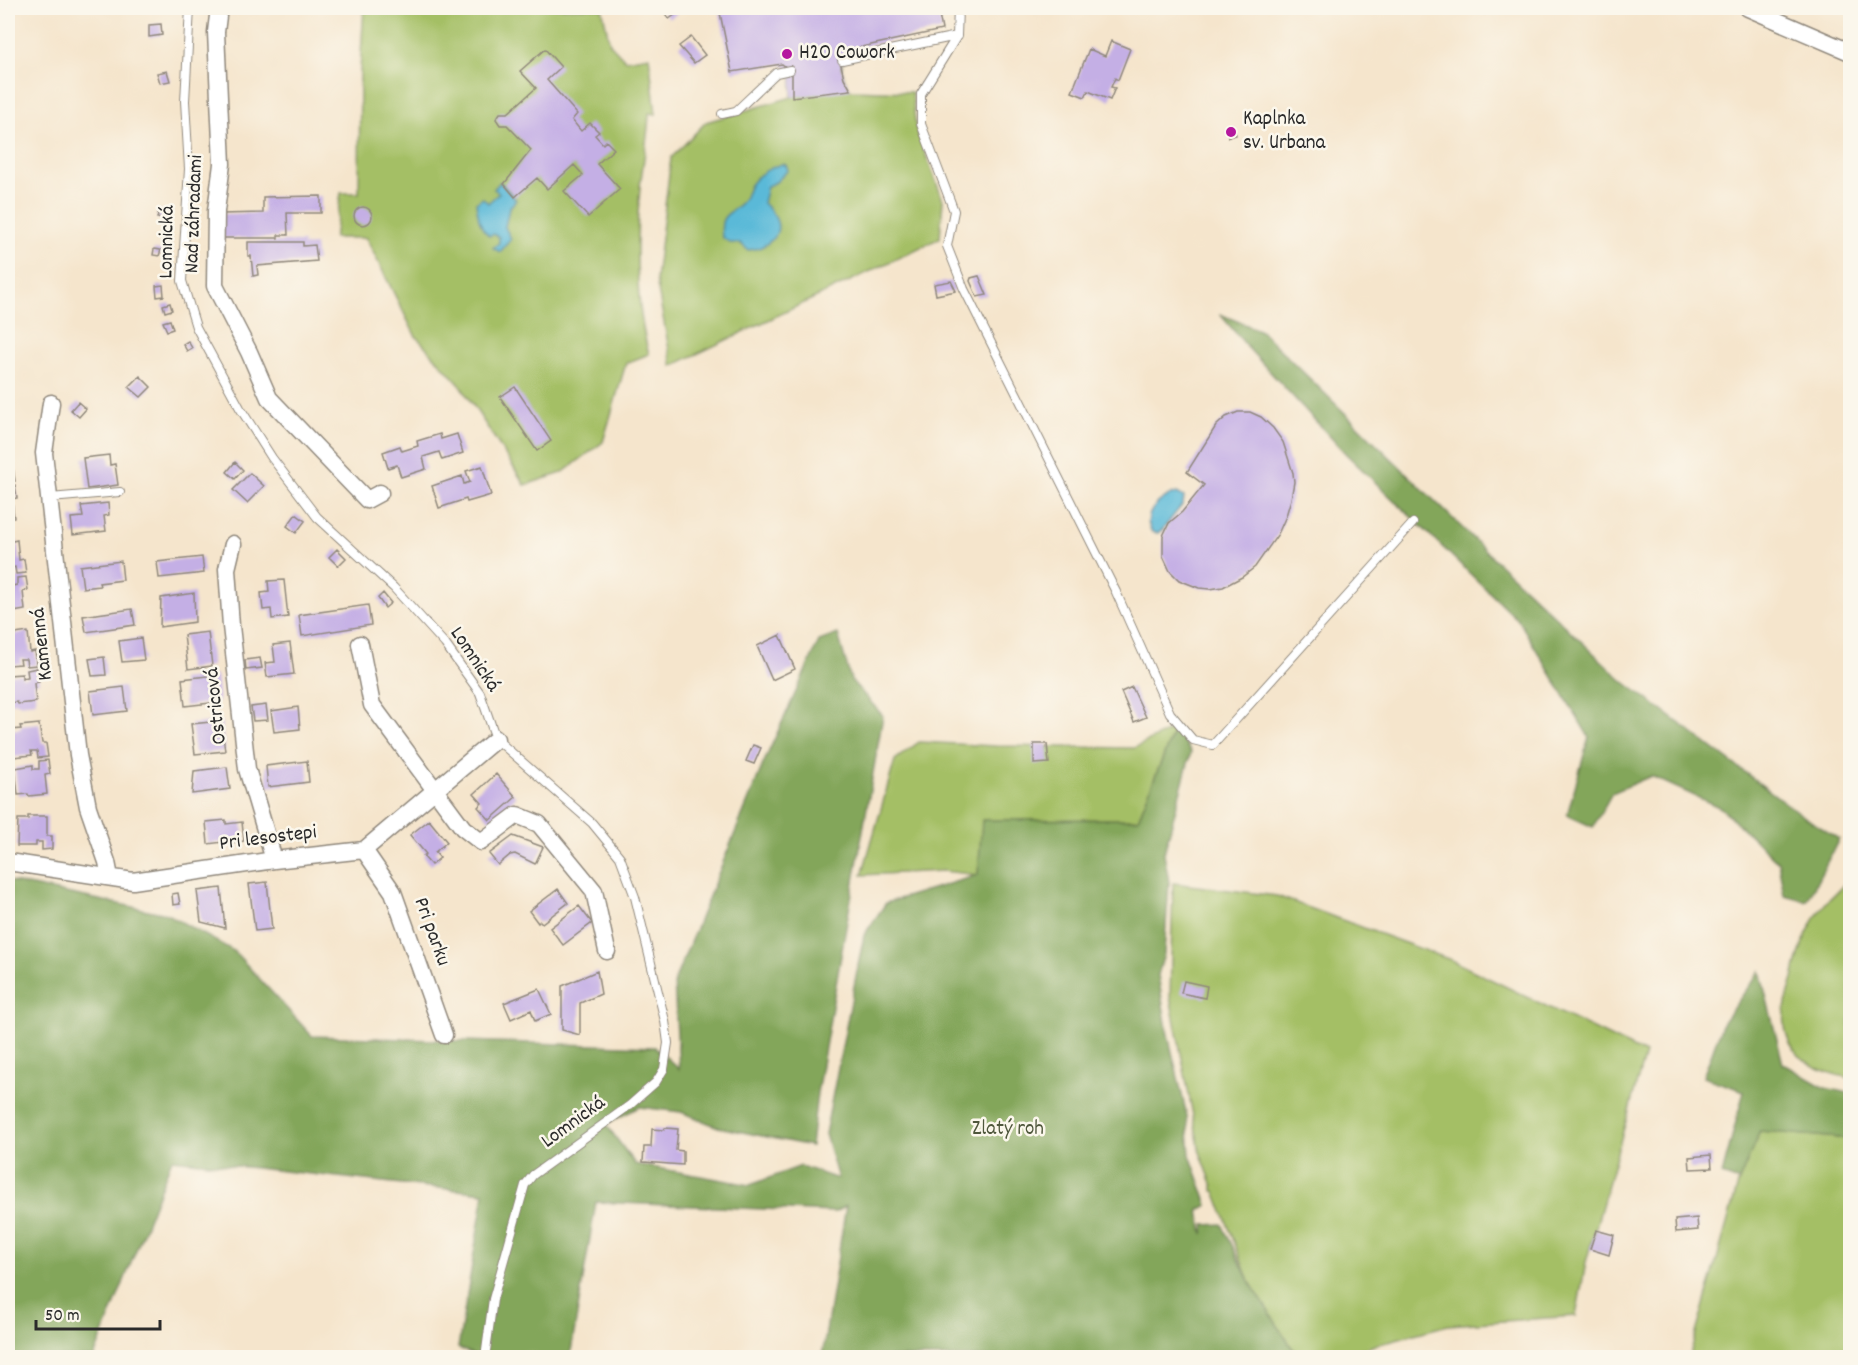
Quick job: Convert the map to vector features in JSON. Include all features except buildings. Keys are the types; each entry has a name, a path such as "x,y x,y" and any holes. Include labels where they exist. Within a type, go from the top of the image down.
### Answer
{"street":[{"name":"Nad záhradami","path":"219,8 216,32 222,164 216,211 215,286 249,352 269,398 367,500 380,493"},
{"path":"216,32 224,31 228,27 228,8"},
{"path":"1748,8 1851,52"},
{"name":"Kamenná","path":"51,403 44,453 78,755 88,807 110,877"},
{"name":"Ostricová","path":"232,544 227,569 247,769 274,860"},
{"path":"360,644 372,705 463,828 481,842 517,814 539,824 594,891 607,951"},
{"path":"364,850 496,739"},
{"name":"Pri lesostepi","path":"8,862 133,881 274,860 364,850"},
{"name":"Pri parku","path":"364,850 393,892 444,1035"}],"lane":[{"name":"Lomnická","path":"190,8 185,101 189,169 182,281 196,327 240,408 272,458 317,517 394,588 445,644 480,693 496,739 592,823 620,857 635,897 665,1021 668,1043 664,1069 656,1082 630,1104 533,1175 525,1185 494,1299 486,1358"},
{"path":"958,8 957,36 921,94 921,124 954,211 947,246 964,289 1116,592 1170,713 1193,740 1213,745 1413,523"},
{"path":"842,60 957,36"},
{"path":"722,114 736,111 776,73 790,70"},
{"path":"50,498 120,492"}],"green space":[{"path":"364,8 602,8 610,44 625,60 649,56 656,114 649,113 640,187 637,249 641,314 649,354 626,363 603,442 562,473 525,485 460,385 415,335 366,238 334,238 341,193 359,193 360,70"},
{"path":"799,8 924,8 852,49 844,58 842,68 851,90 912,92 916,129 943,200 940,238 672,366 656,279 671,158 706,122 792,97 792,74 782,12"},
{"path":"1220,314 1261,331 1491,556 1623,681 1803,816 1839,839 1807,901 1784,895 1778,862 1721,808 1651,776 1612,793 1593,827 1567,815 1589,737 1519,621 1346,454 1249,349"},
{"name":"Zlatý roh","path":"838,634 851,680 883,716 817,1093 811,1146 718,1127 681,1112 639,1107 606,1124 635,1164 750,1185 801,1166 838,1179 825,1134 864,935 886,903 978,875 982,820 1138,819 1175,728 1191,752 1164,853 1169,883 1164,954 1158,975 1168,1035 1187,1116 1190,1155 1208,1205 1199,1210 1203,1234 1205,1225 1222,1224 1249,1281 1298,1357 822,1357 846,1206 835,1212 596,1202 570,1357 480,1357 458,1348 484,1193 172,1159 94,1357 8,1357 8,881 167,914 234,951 312,1036 655,1047 679,1069 674,982 764,762 819,641"},
{"path":"1175,728 1138,819 983,820 978,875 943,871 862,875 895,760 919,742 996,746 1134,748"},
{"path":"1850,876 1850,1078 1824,1071 1802,1058 1788,1038 1785,1010 1798,957 1809,928 1826,902"},
{"path":"1173,883 1277,896 1451,960 1645,1054 1586,1262 1576,1316 1448,1325 1340,1357 1298,1357 1249,1281 1200,1152 1170,997"},
{"path":"1760,971 1783,1064 1825,1088 1850,1093 1850,1139 1760,1131 1739,1181 1722,1175 1744,1091 1703,1077 1723,1022"},
{"path":"1760,1131 1850,1139 1850,1357 1689,1358 1739,1181"}],"water":[{"path":"782,164 786,165 788,170 776,182 767,186 763,203 776,219 778,225 775,236 766,244 748,250 740,243 730,243 722,237 723,219 743,200 756,178 768,169"},
{"path":"500,182 516,200 509,208 505,227 511,239 500,252 493,248 499,243 499,237 493,234 489,236 483,229 476,203 483,198 488,203 499,193 494,189"},
{"path":"1177,493 1184,497 1183,504 1162,530 1158,533 1152,532 1149,525 1150,513 1159,502"}],"place":[{"name":"H2O Cowork","path":"787,54"},
{"name":"Kaplnka sv. Urbana","path":"1231,132"}]}
